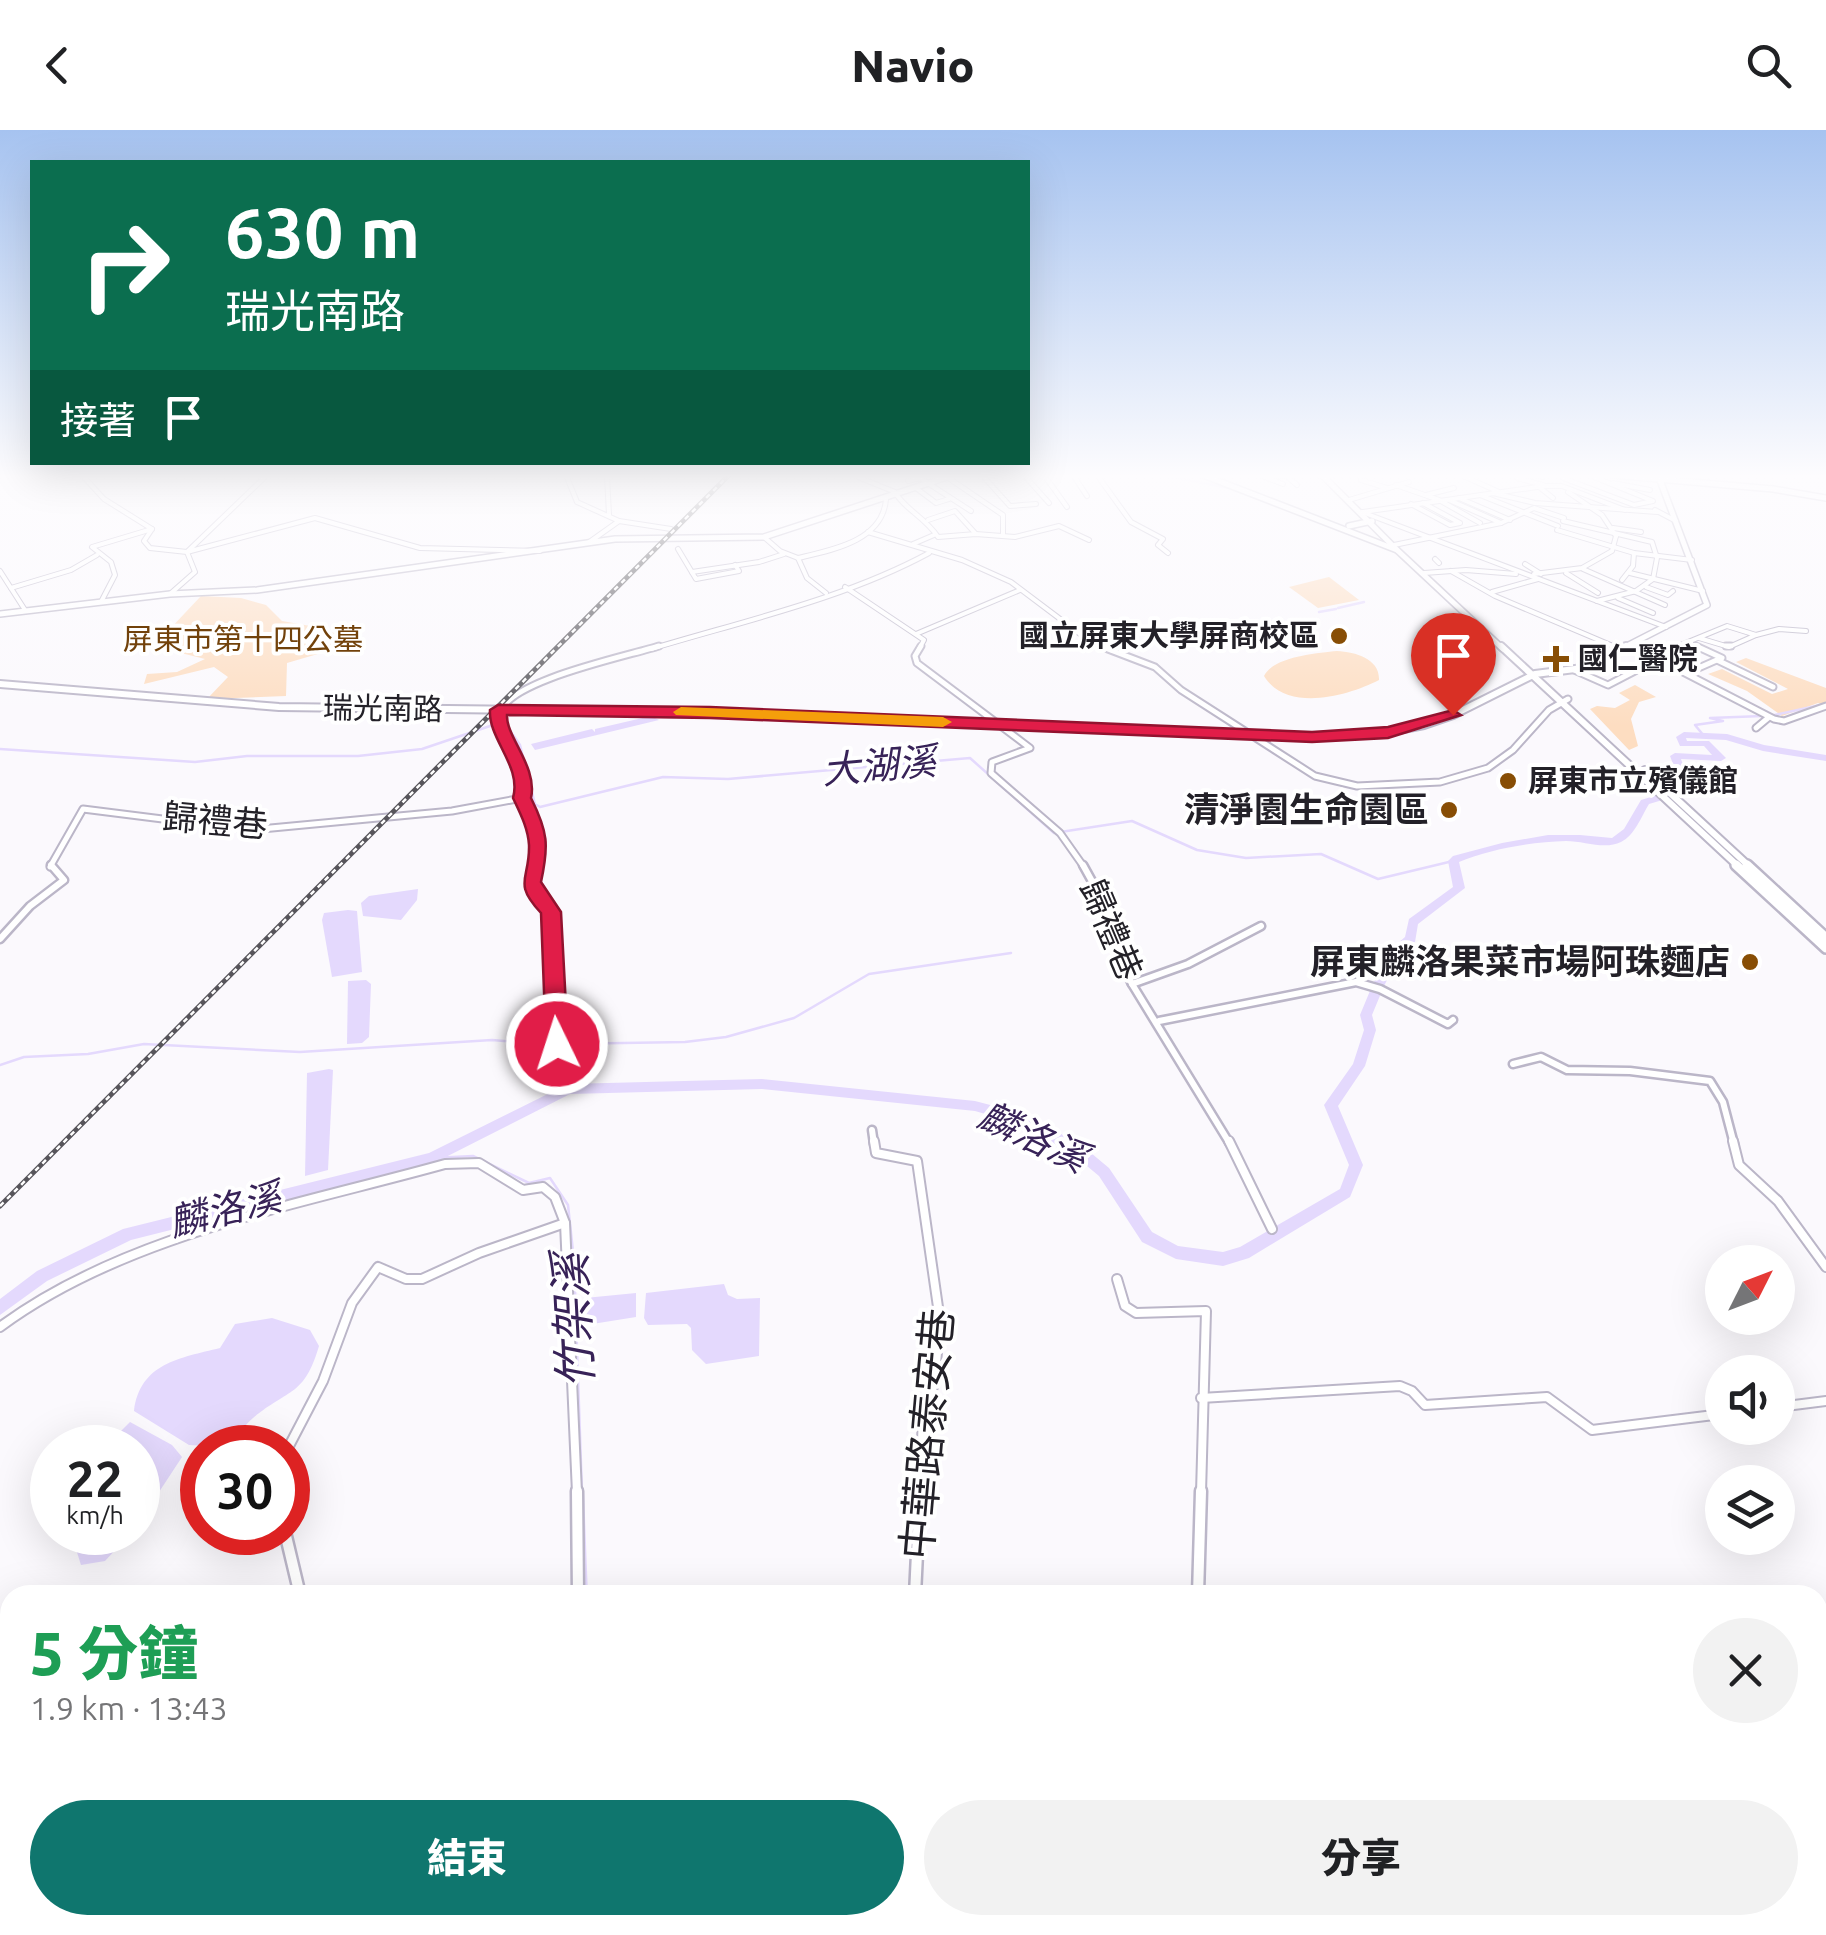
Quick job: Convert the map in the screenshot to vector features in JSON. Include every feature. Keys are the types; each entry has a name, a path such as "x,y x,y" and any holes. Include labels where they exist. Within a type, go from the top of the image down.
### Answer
{"main road":[{"path":"1410,559 1538,674 1826,948"},
{"path":"1670,798 1826,938"}],"street":[{"path":"12,588 71,570 88,559"},
{"path":"101,602 116,576 106,559"},
{"path":"170,594 194,572 190,559"},
{"path":"0,614 170,594 242,592 480,559"},
{"path":"684,559 696,579 739,571 734,565 768,559"},
{"path":"799,559 807,578 826,593"},
{"path":"557,1044 551,912 535,894 532,882 539,848 534,822 522,798 522,780 512,746 498,724 498,710 518,690 530,685 756,618 914,559"},
{"path":"958,559 1021,590 1092,643 1155,667 1181,690 1315,776 1335,784 1435,784 1471,776 1503,760 1538,719 1565,700"},
{"path":"1485,559 1527,575"},
{"path":"1490,593 1601,559"},
{"path":"1622,580 1630,572 1633,559"},
{"path":"1598,601 1633,592 1654,580 1658,559"},
{"path":"1685,559 1692,560 1704,592"},
{"path":"1525,564 1540,577"},
{"path":"1582,568 1665,606"},
{"path":"0,571 25,610"},
{"path":"1451,571 1490,593 1620,650 1656,658 1736,696 1769,718 1784,720 1826,706"},
{"path":"1564,572 1598,593"},
{"path":"1630,572 1704,592"},
{"path":"1426,573 1540,577 1666,627"},
{"path":"1644,586 1668,595 1673,591"},
{"path":"845,587 915,634 1021,590"},
{"name":"瑞光南路","path":"0,684 279,706 692,712 1356,736 1424,725 1538,674 1574,670 1707,605 1704,592"},
{"path":"1617,597 1653,613"},
{"path":"1574,670 1608,686 1697,638 1732,626 1756,635"},
{"path":"1697,638 1729,648 1779,629 1806,631"},
{"name":"歸禮巷","path":"915,634 925,642 915,656 918,663 1030,748 992,762 988,766 991,773 1060,833 1080,859 1108,912 1116,950 1132,984 1218,1119 1272,1229"},
{"path":"1689,643 1773,687"},
{"path":"1694,670 1722,658"},
{"path":"1756,728 1769,718"},
{"name":"歸禮巷","path":"0,940 30,906 64,880 50,867 83,809 250,830 452,811 522,798"},
{"path":"1132,984 1188,964 1261,926"},
{"path":"1158,1021 1356,982 1380,988 1448,1024 1453,1020"},
{"path":"1513,1064 1541,1057 1567,1070 1630,1071 1710,1081 1723,1102 1740,1165 1778,1201 1826,1266"},
{"name":"中華路泰安巷","path":"872,1130 876,1153 912,1157 916,1161 939,1285 935,1389 924,1414 915,1585"},
{"path":"0,1327 32,1300 149,1246 446,1164 479,1163 524,1190 543,1187 555,1196 566,1224 578,1585"},
{"path":"300,1425 326,1373 344,1316 359,1286 378,1267 392,1270 402,1279 417,1280 467,1258 566,1224"},
{"path":"1117,1279 1126,1306 1136,1313 1206,1311 1198,1585"},
{"path":"1201,1398 1400,1386 1412,1391 1425,1405 1547,1397 1560,1402 1582,1427 1592,1430 1705,1416"},
{"path":"1795,1405 1826,1401"},
{"path":"291,1555 298,1585"}],"green space":[{"path":"1329,577 1359,600 1318,608 1289,587"},
{"name":"屏東市第十四公墓","path":"201,596 241,598 266,605 282,621 352,639 345,646 287,663 286,696 207,699 228,677 214,667 144,684 147,674 177,672 205,659 181,653 181,646 145,646 168,631"},
{"path":"1337,651 1371,662 1379,680 1335,696 1302,698 1274,687 1264,676 1286,660"},
{"path":"1746,658 1826,688 1826,705 1818,703 1782,716 1747,691 1708,674 1722,669 1772,694 1788,689 1736,662"},
{"path":"1635,685 1656,697 1639,702 1631,719 1638,746 1629,750 1590,709 1615,708 1630,700 1619,693"}],"shaded area":[{"path":"651,716 659,720 535,750 531,744 592,729 595,732"},
{"path":"418,889 417,900 401,920 363,916 361,903 369,896"},
{"path":"357,911 362,972 332,977 322,920 324,913"},
{"path":"366,980 371,984 369,1037 362,1043 347,1044 348,981"},
{"path":"333,1070 328,1170 305,1176 307,1073"},
{"path":"724,1284 728,1295 737,1299 760,1298 759,1356 706,1364 692,1350 691,1328 687,1324 648,1325 644,1318 646,1293"},
{"path":"636,1293 636,1317 586,1325 585,1298"},
{"path":"272,1318 310,1330 319,1346 307,1375 294,1390 247,1425 180,1425 180,1439 134,1411 144,1382 153,1373 177,1360 220,1348 235,1324"},
{"path":"160,1438 172,1445 180,1460 160,1490"},
{"path":"78,1555 111,1555 105,1561 81,1565"}],"waterway":[{"path":"1338,608 1364,602"},
{"path":"1319,612 1336,609"},
{"path":"1235,630 1275,621"},
{"path":"1770,716 1825,704"},
{"path":"1704,736 1695,725 1723,721 1710,718 1762,716"},
{"name":"大湖溪","path":"500,723 505,723 520,745 535,804 540,807 663,777 728,779 970,758 1054,833 1132,821 1197,850 1246,858 1321,854 1378,879 1453,861"},
{"name":"大湖溪","path":"0,749 195,762 247,756 358,756 422,749 493,725"},
{"name":"麟洛溪","path":"0,1308 42,1276 128,1234 432,1158 568,1089 762,1084 975,1106 1012,1116 1074,1147 1104,1172 1147,1237 1176,1252 1223,1259 1244,1253 1345,1193 1356,1165 1331,1105 1359,1066 1370,1030 1366,1015 1395,952 1411,939 1413,922 1459,888 1453,861 1533,841 1618,839 1631,827 1645,802 1709,783 1710,778 1678,764 1675,756 1721,758 1706,743 1683,744 1684,735 1727,737 1763,748 1826,758"},
{"path":"561,1044 685,1042 726,1037 794,1018 869,974 1011,953"},
{"path":"0,1065 24,1057 88,1054 144,1044 300,1052 492,1040 553,1045"},
{"name":"竹架溪","path":"432,1158 473,1156 529,1183 550,1178 568,1205 574,1261 582,1493"},
{"name":"竹架溪","path":"582,1491 586,1585"}],"railway":[{"path":"0,1206 645,559"}],"slow traffic":[{"path":"681,712 943,722"}],"place":[{"name":"國立屏東大學屏商校區","path":"1339,636"},
{"name":"國仁醫院","path":"1556,659"},
{"name":"屏東市立殯儀館","path":"1508,781"},
{"name":"清淨園生命園區","path":"1449,810"},
{"name":"屏東麟洛果菜市場阿珠麵店","path":"1750,962"}],"route":[{"path":"557,1044 551,912 535,894 532,882 539,848 534,822 522,798 524,790 512,746 498,724 498,710 710,712 1312,737 1388,732 1453,715"}]}
